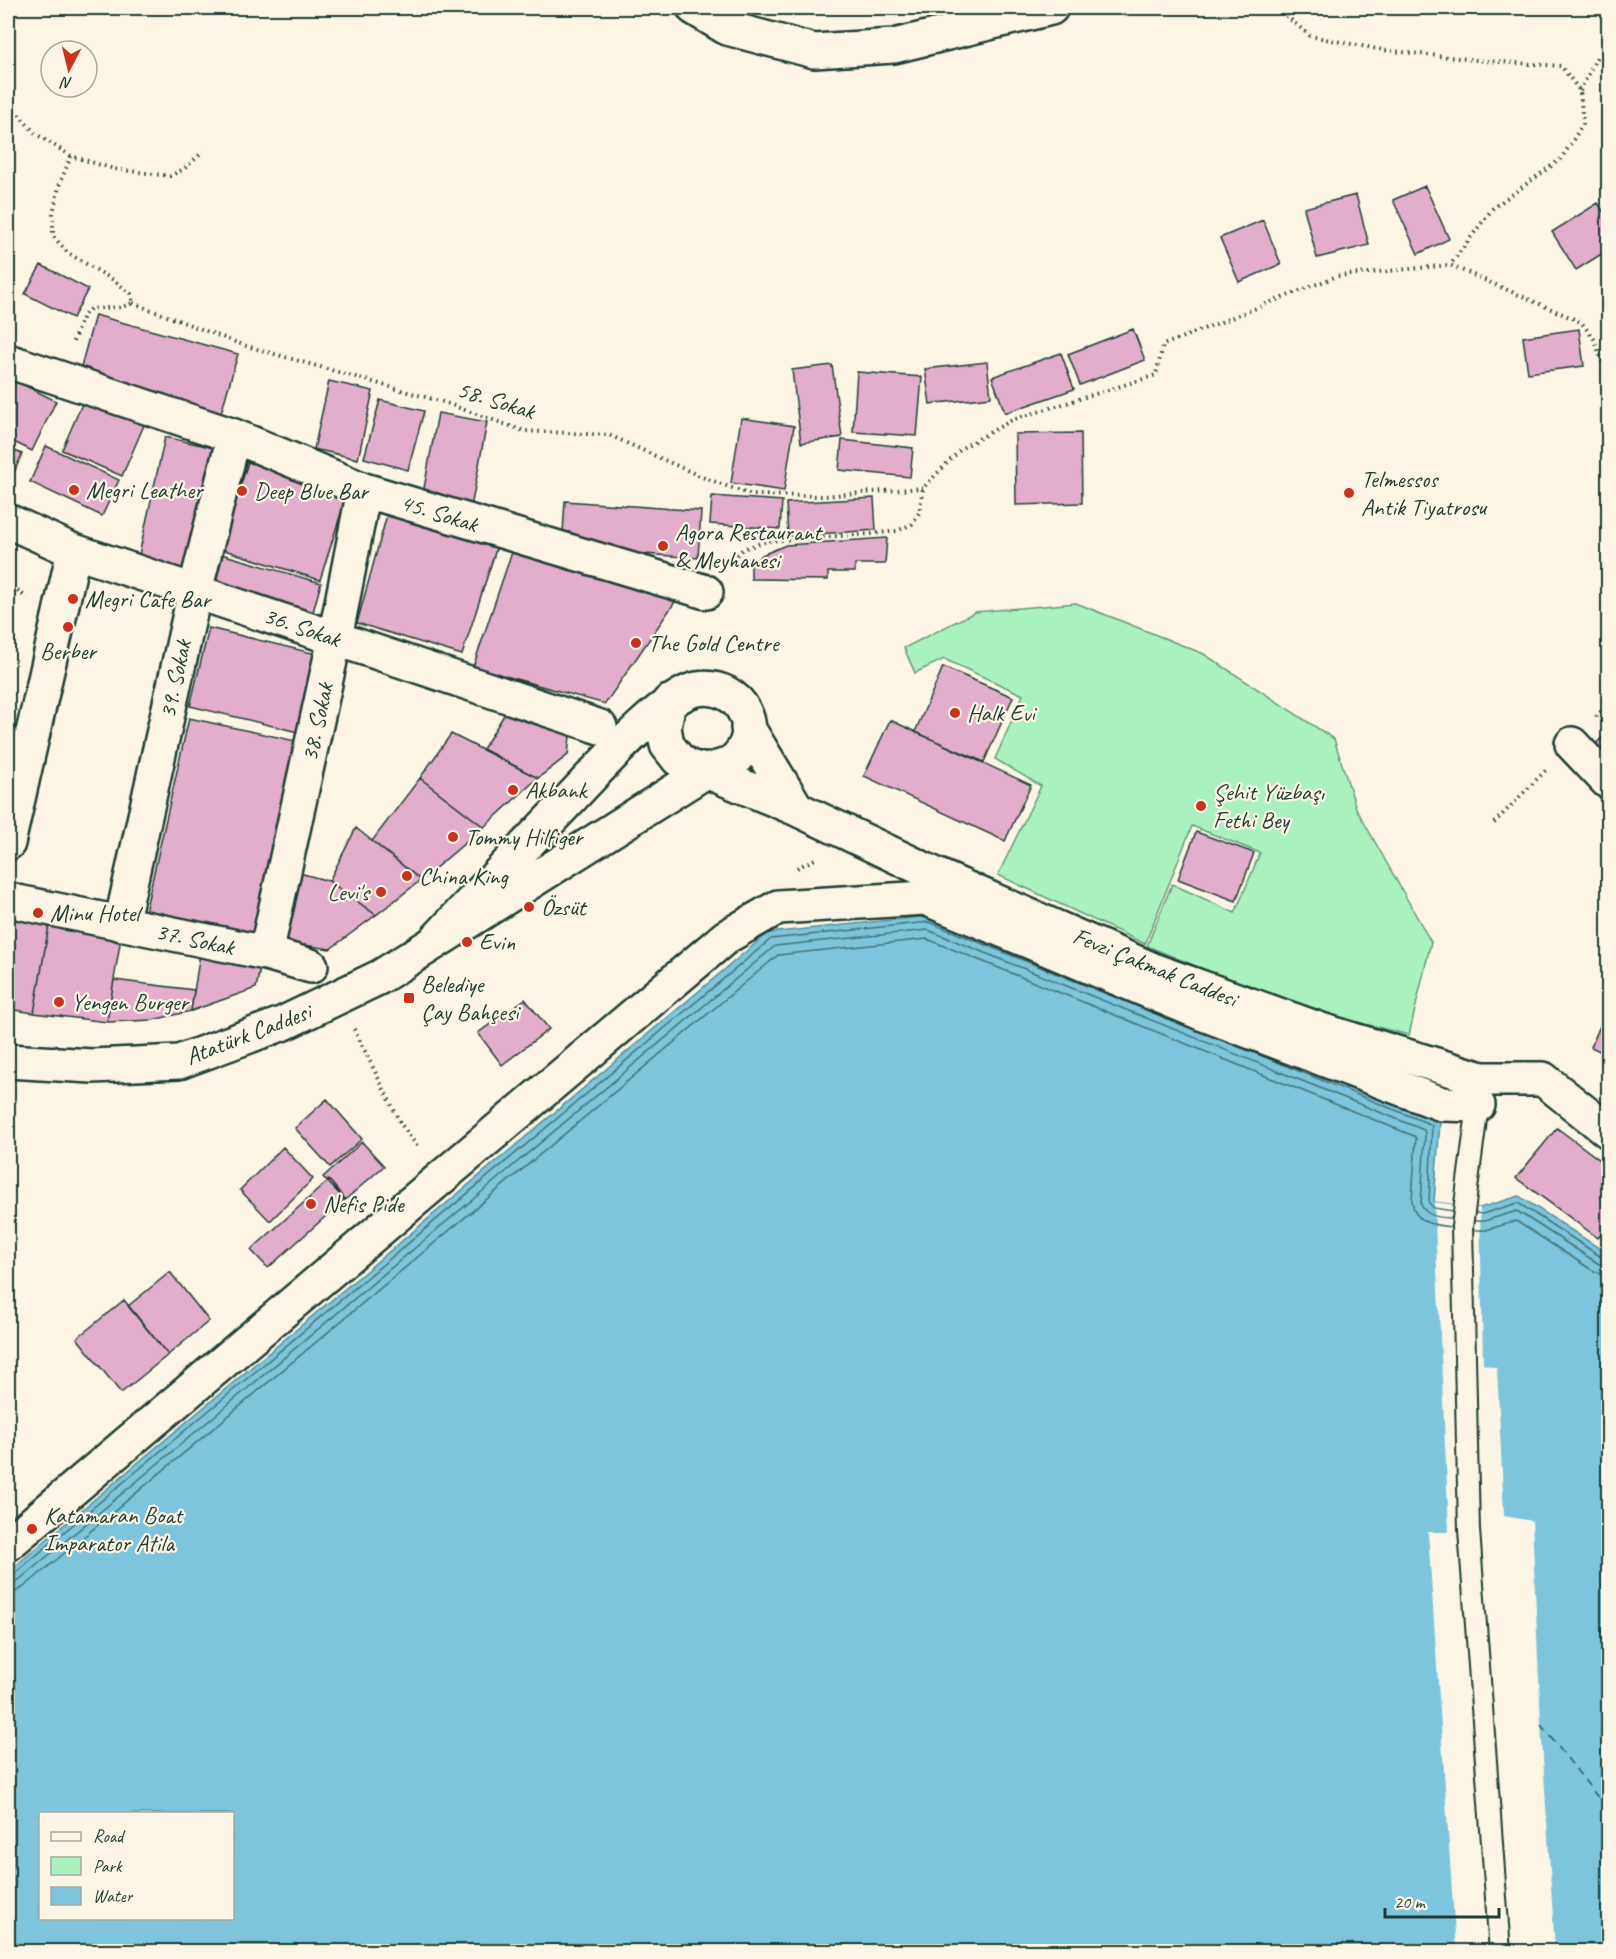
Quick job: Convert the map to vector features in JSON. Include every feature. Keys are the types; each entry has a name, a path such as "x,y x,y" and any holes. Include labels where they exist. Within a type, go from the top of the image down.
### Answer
{"street":[{"path":"694,8 727,28 814,51 894,46 1051,8"},
{"name":"45. Sokak","path":"8,361 234,436 364,490 706,592"},
{"name":"39. Sokak","path":"121,924 195,591 234,436"},
{"name":"38. Sokak","path":"266,953 335,638 364,490"},
{"name":"36. Sokak","path":"8,521 74,551 600,727"},
{"path":"8,843 74,551"},
{"name":"Atatürk Caddesi","path":"8,1061 92,1066 179,1062 284,1023 327,1004 380,977 706,771 731,763 745,747 748,728 747,714 741,703 731,694 709,687 690,690 669,702 620,747 435,941"},
{"path":"669,702 664,727 668,745 678,759 689,767 706,771"},
{"path":"748,728 797,809"},
{"path":"1572,744 1608,782"},
{"name":"Fevzi Çakmak Caddesi","path":"706,771 797,809 936,875 1158,972 1321,1030 1480,1092 1543,1079 1608,1131"},
{"path":"8,1544 726,937 778,907 925,898 1201,1013 1442,1104 1480,1092"},
{"name":"37. Sokak","path":"8,900 266,953 311,966"}],"lane":[{"path":"1480,1092 1462,1227 1468,1495 1500,1952"}],"path":[{"path":"1277,8 1310,36 1383,50 1562,66 1580,91"},
{"path":"1450,265 1493,208 1561,159 1582,124 1580,91 1597,57 1608,51"},
{"path":"8,100 10,106 36,134 71,156 114,169 170,176 184,169 203,152"},
{"path":"70,348 83,316 90,309 122,307 134,303 132,294 68,253 53,236 53,213 59,186 71,156"},
{"path":"706,592 721,570 743,549 767,541 897,531 912,524 919,513 923,488 962,448 1012,420 1156,375 1163,345 1337,276 1450,265 1581,322 1594,339 1608,377"},
{"name":"58. Sokak","path":"134,303 243,345 442,402 524,431 609,435 702,477 752,495 823,496 923,488"},
{"path":"1494,823 1572,744"},
{"path":"353,1027 401,1124 441,1178"}],"green space":[{"path":"1076,603 1204,654 1334,739 1356,808 1431,942 1409,1035 1296,1007 1147,946 1172,884 1235,913 1260,853 1192,826 1145,944 998,875 1041,786 995,759 1023,695 944,659 915,673 904,648 975,612"}],"water":[{"path":"930,916 1440,1122 1434,1202 1480,1208 1519,1196 1608,1254 1608,1951 8,1952 8,1572 768,933"}],"pier":[{"path":"1434,1202 1480,1208 1483,1364 1497,1368 1504,1516 1532,1521 1541,1725 1555,1951 1456,1951 1428,1532 1449,1532"}],"building":[{"path":"1425,186 1449,239 1418,254 1393,200"},
{"path":"1356,195 1369,245 1317,258 1304,208"},
{"path":"1598,203 1608,219 1608,250 1576,270 1552,232"},
{"path":"1263,220 1281,264 1239,282 1220,238"},
{"path":"41,265 88,289 73,318 25,294"},
{"path":"95,315 238,354 221,413 79,374"},
{"path":"1133,329 1145,360 1080,385 1068,354"},
{"path":"1579,329 1584,366 1528,373 1523,337"},
{"path":"1061,353 1074,389 1005,413 992,377"},
{"path":"987,362 991,397 930,404 925,369"},
{"path":"832,365 842,437 801,443 792,370"},
{"path":"857,372 922,377 917,436 853,432"},
{"path":"8,377 56,401 32,451 8,439"},
{"path":"329,381 373,391 358,459 314,449"},
{"path":"88,390 148,416 122,476 62,450"},
{"path":"380,400 424,411 408,470 364,458"},
{"path":"438,413 487,422 471,508 422,499"},
{"path":"741,418 794,426 784,491 731,483"},
{"path":"1081,433 1082,503 1016,505 1015,434"},
{"path":"165,437 215,448 188,570 138,559"},
{"path":"842,440 913,448 910,477 839,470"},
{"path":"46,446 119,480 102,516 30,482"},
{"path":"8,448 22,454 8,487"},
{"path":"248,462 347,494 320,580 221,549"},
{"path":"712,496 782,501 780,529 710,524"},
{"path":"874,498 876,530 788,536 786,503"},
{"path":"565,501 701,511 698,558 562,548"},
{"path":"388,511 498,543 462,655 357,623"},
{"path":"887,538 885,564 855,564 855,572 828,572 828,580 751,579 751,565 762,555 786,545"},
{"path":"513,549 677,599 605,704 473,667"},
{"path":"211,551 321,583 311,619 201,587"},
{"path":"209,628 316,654 298,732 190,706"},
{"path":"943,667 1013,697 984,762 915,732"},
{"path":"507,710 570,736 568,755 538,778 483,749"},
{"path":"189,718 305,743 261,938 145,912"},
{"path":"890,720 1031,785 1005,841 864,776"},
{"path":"1608,731 1608,765 1593,747"},
{"path":"451,734 538,778 484,827 420,778"},
{"path":"420,778 484,827 421,880 372,841"},
{"path":"356,828 421,880 376,915 329,881"},
{"path":"1196,832 1254,853 1236,901 1178,879"},
{"path":"292,871 329,881 376,915 330,949 278,941"},
{"path":"9,912 50,919 34,1013 8,1009"},
{"path":"50,919 122,931 107,1022 34,1013"},
{"path":"201,947 262,959 256,988 191,1011"},
{"path":"114,980 194,990 191,1011 153,1020 107,1022"},
{"path":"525,999 549,1029 502,1065 478,1033"},
{"path":"1608,1007 1608,1055 1591,1047"},
{"path":"327,1099 362,1139 330,1167 295,1128"},
{"path":"1557,1128 1608,1166 1608,1227 1598,1238 1516,1178"},
{"path":"362,1142 384,1166 345,1200 323,1177"},
{"path":"283,1147 313,1179 270,1221 240,1190"},
{"path":"329,1180 345,1199 268,1268 251,1250"},
{"path":"170,1272 209,1321 168,1355 128,1306"},
{"path":"124,1300 168,1355 121,1393 77,1338"}],"ferry route":[{"path":"1541,1725 1608,1810"}],"place":[{"name":"Megri Leather","path":"74,490"},
{"name":"Deep Blue Bar","path":"242,491"},
{"name":"Telmessos Antik Tiyatrosu","path":"1349,493"},
{"name":"Agora Restaurant & Meyhanesi","path":"663,546"},
{"name":"Megri Cafe Bar","path":"73,599"},
{"name":"Berber","path":"68,627"},
{"name":"The Gold Centre","path":"636,643"},
{"name":"Halk Evi","path":"955,713"},
{"name":"Akbank","path":"513,790"},
{"name":"Şehit Yüzbaşı Fethi Bey","path":"1201,806"},
{"name":"Tommy Hilfiger","path":"453,837"},
{"name":"China King","path":"407,876"},
{"name":"Levi's","path":"381,892"},
{"name":"Özsüt","path":"529,907"},
{"name":"Minu Hotel","path":"38,913"},
{"name":"Evin","path":"467,942"},
{"name":"Belediye Çay Bahçesi","path":"409,998"},
{"name":"Yengen Burger","path":"59,1002"},
{"name":"Nefis Pide","path":"311,1204"},
{"name":"Katamaran Boat Imparator Atila","path":"32,1529"}]}
